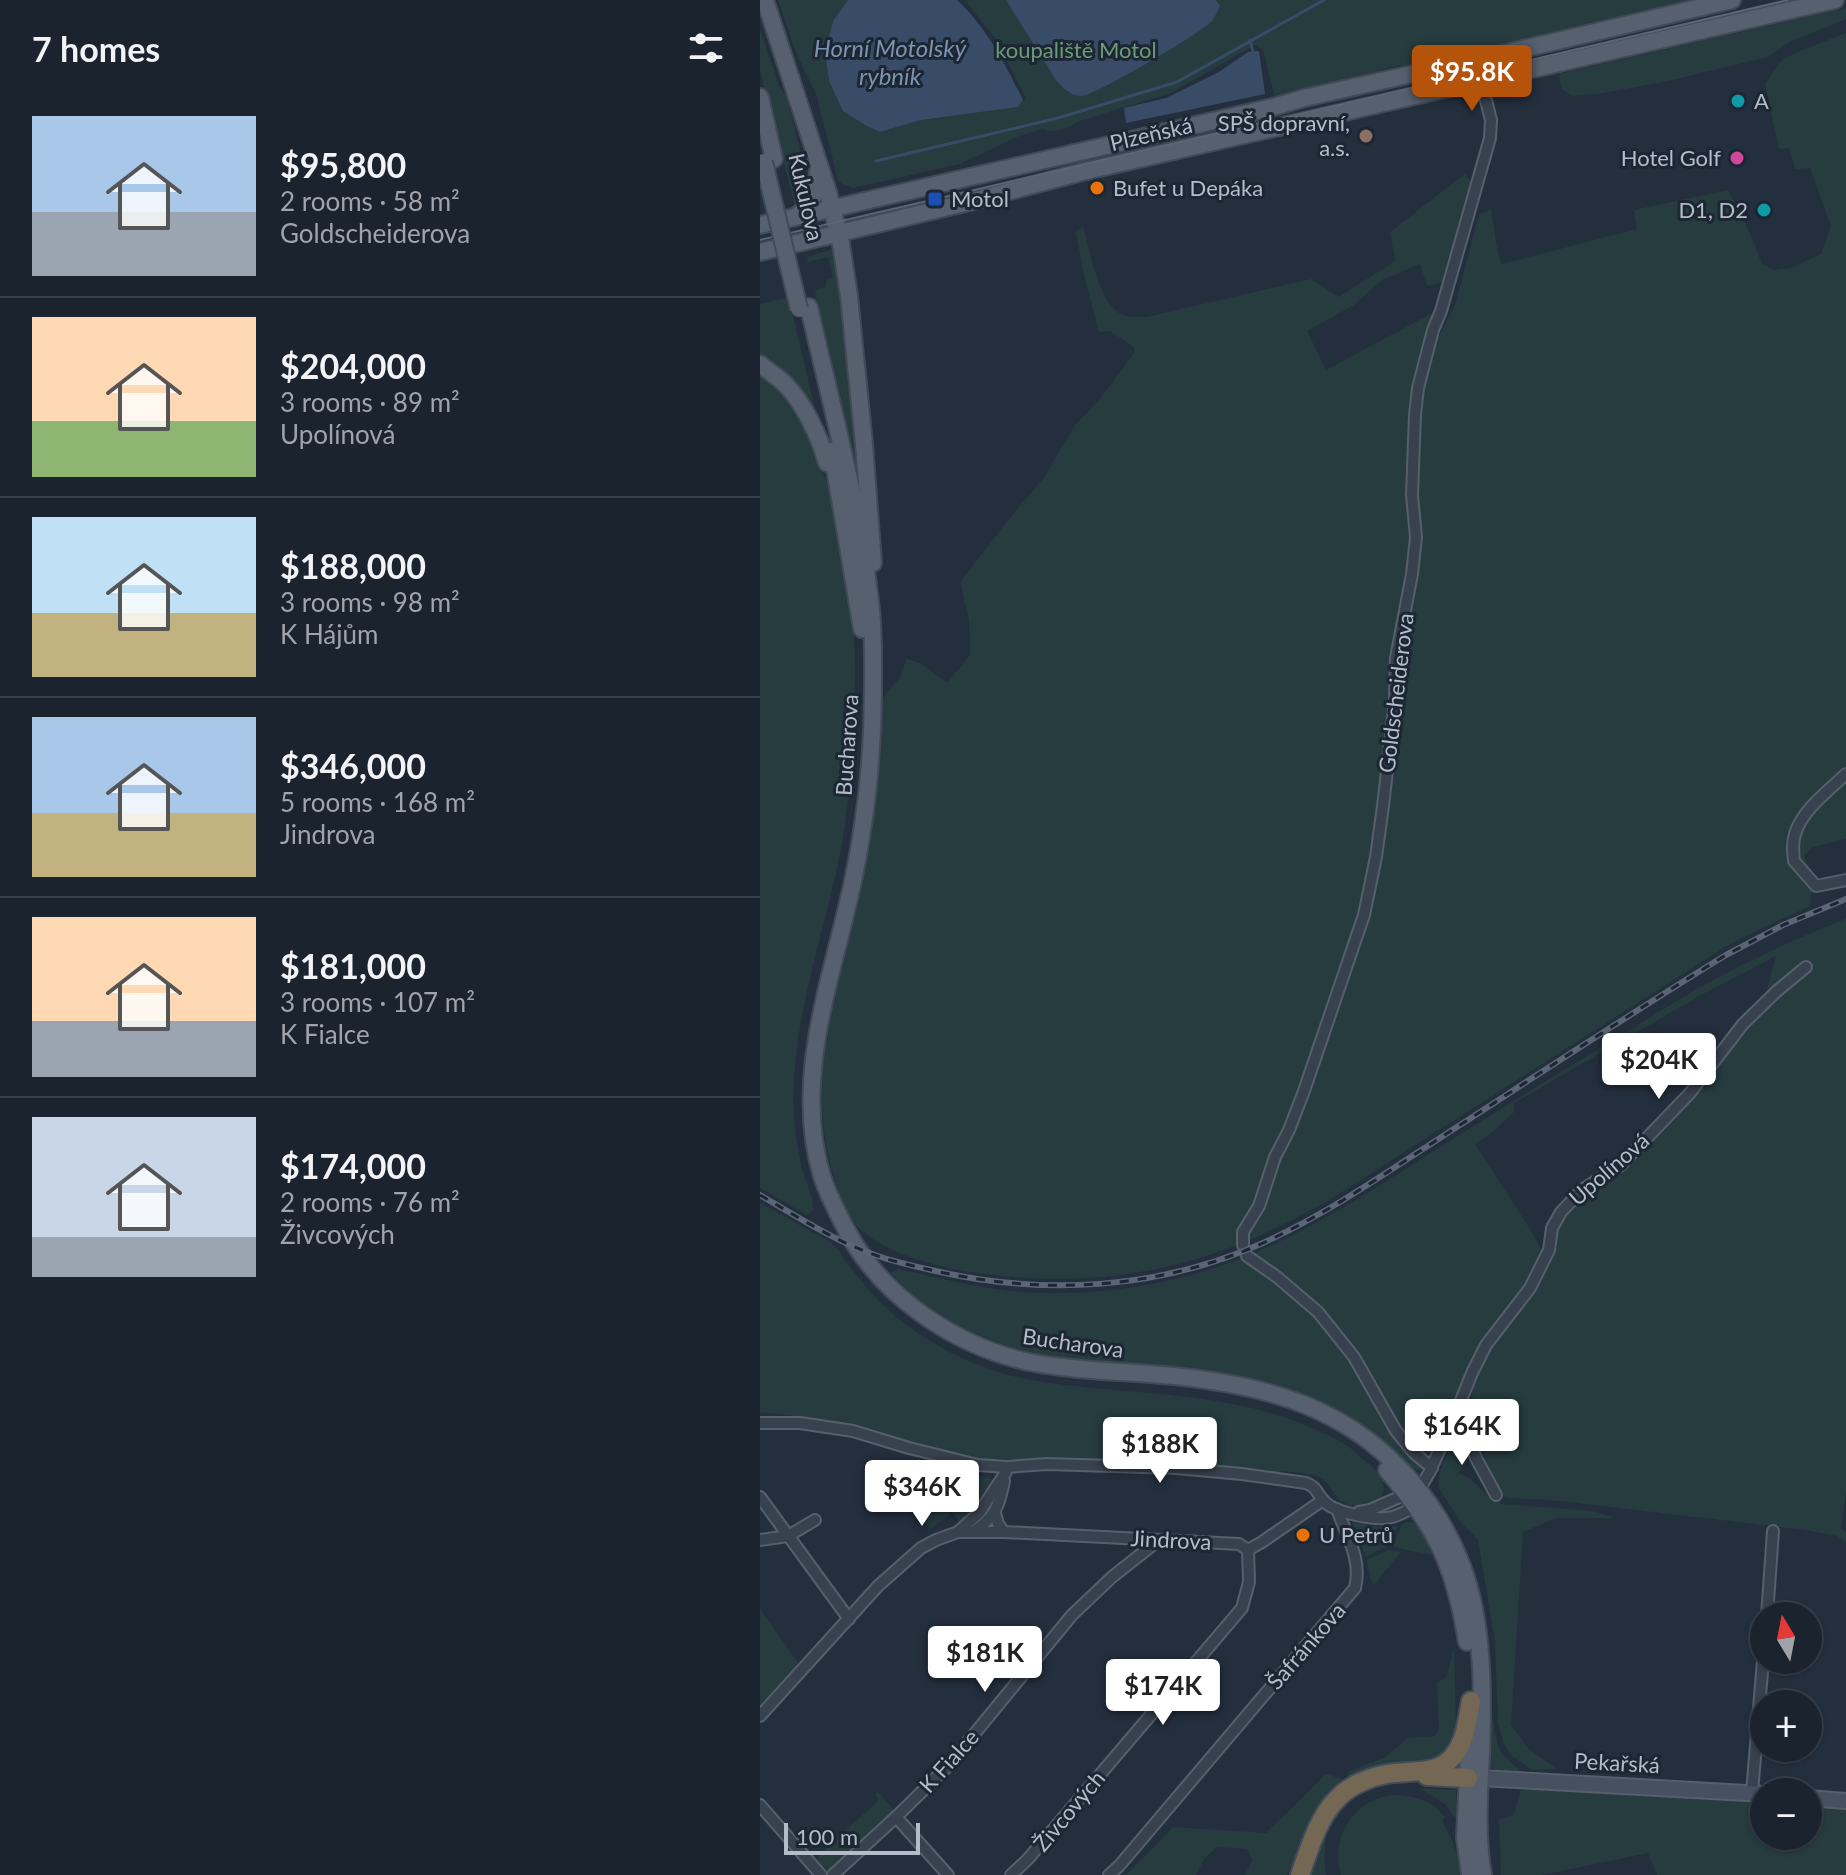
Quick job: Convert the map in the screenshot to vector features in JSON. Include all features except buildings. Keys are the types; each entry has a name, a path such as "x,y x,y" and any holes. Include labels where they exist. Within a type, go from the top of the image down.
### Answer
{"highway":[{"path":"1300,1875 1315,1835 1335,1800 1360,1783 1388,1774 1426,1771 1446,1765 1462,1742 1471,1701"},
{"path":"1388,1774 1474,1778"}],"main road":[{"path":"765,0 819,164 838,233 849,296 871,532 873,566 870,600"},
{"name":"Plzeňská","path":"760,225 1732,0"},
{"name":"Plzeňská","path":"760,252 1035,183 1835,0"},
{"name":"Kukulova","path":"760,97 764,151 804,308"},
{"path":"819,164 833,188 866,200"},
{"path":"791,218 804,211 813,199 819,164"},
{"path":"849,296 852,247 862,233 876,224"},
{"name":"Bucharova","path":"804,308 868,663"},
{"name":"Bucharova","path":"804,308 846,468 870,600 870,761 862,832 820,1023 812,1083 813,1120 820,1168 829,1195 859,1251 877,1273 919,1312 962,1338 1005,1355 1040,1364 1197,1379 1293,1401 1328,1415 1356,1432 1392,1461 1439,1543 1456,1587 1468,1647 1474,1778"},
{"path":"760,364 787,386 810,421 836,480"},
{"name":"Bucharova","path":"868,698 853,827 810,1020 802,1081 805,1139 813,1178 830,1220 866,1275 901,1310 944,1340 1009,1367 1052,1376 1192,1389 1239,1396 1276,1406 1332,1429 1364,1450 1438,1517 1461,1563 1470,1593 1481,1679 1474,1778 1465,1838 1476,1871"}],"street":[{"name":"Goldscheiderova","path":"1432,1468 1414,1453 1396,1431 1354,1357 1318,1312 1245,1251 1243,1232 1259,1206 1275,1157 1304,1091 1357,938 1370,886 1385,791 1395,701 1396,658 1416,537 1412,495 1418,388 1490,138 1491,120 1481,81"},
{"path":"1846,774 1805,816 1793,842 1794,861 1816,886 1846,880"},
{"name":"Upolínová","path":"1414,1496 1432,1468 1486,1345 1530,1288 1549,1250 1552,1228 1561,1212 1582,1190 1621,1165 1690,1093 1743,1024 1806,967"},
{"path":"1453,1420 1467,1433 1476,1458 1496,1495"},
{"path":"760,1423 800,1423 853,1431 909,1448 1006,1470 1046,1464 1176,1468 1306,1483 1313,1485 1323,1500 1337,1509 1377,1519 1395,1516 1414,1496"},
{"path":"973,1532 995,1513 1006,1470"},
{"name":"Jindrova","path":"958,1532 979,1513 1006,1470"},
{"path":"1379,1506 1386,1496 1388,1471"},
{"path":"1353,1513 1414,1496"},
{"path":"760,1497 849,1619"},
{"path":"1248,1550 1323,1500"},
{"name":"Šafránkova","path":"1109,1875 1355,1588 1358,1575 1356,1558 1337,1509"},
{"path":"995,1513 1004,1532"},
{"path":"760,1540 788,1536 815,1520"},
{"path":"1768,1602 1773,1531"},
{"name":"Jindrova","path":"760,1716 905,1560 936,1540 958,1532 1239,1544 1248,1550"},
{"name":"K Fialce","path":"833,1875 948,1766 1072,1615 1112,1577 1159,1540"},
{"name":"Živcových","path":"1011,1875 1242,1608 1249,1582 1248,1550"},
{"name":"Pekařská","path":"1759,1778 1763,1674"},
{"name":"Pekařská","path":"1474,1778 1750,1793"},
{"path":"1822,1799 1846,1801"},
{"path":"760,1805 821,1875"},
{"path":"896,1817 948,1875"}],"green space":[{"path":"778,0 848,0 833,21 825,51 829,81 880,132 921,120 1018,107 1026,98 995,38 965,0 1697,0 1400,65 1275,97 1263,50 1255,45 1171,93 1079,121 1061,130 1043,129 1021,135 960,164 853,188 838,180 816,94 796,53"},
{"path":"1846,8 1846,19 1790,42 1768,57 1603,93 1573,96 1561,86 1559,74"},
{"path":"760,29 779,85 787,98 810,187 795,207 783,158 780,158 760,70"},
{"path":"1846,33 1846,839 1813,847 1804,856 1813,876 1810,906 1722,949 1328,1201 1250,1240 1211,1254 1172,1266 1091,1278 1003,1276 925,1262 887,1247 857,1226 843,1203 833,1172 825,1140 822,1090 834,994 876,791 882,703 901,675 906,658 922,664 947,683 970,655 969,620 960,582 1043,479 1075,425 1099,400 1134,353 1135,348 1110,331 1099,332 1076,231 1083,227 1106,299 1113,308 1127,316 1147,317 1311,279 1339,297 1395,261 1390,232 1465,174 1471,182 1444,282 1427,286 1420,264 1382,280 1354,305 1307,331 1326,370 1434,312 1416,387 1418,406 1433,348 1455,305 1479,214 1491,210 1502,264 1637,229 1634,210 1728,190 1762,264 1774,270 1791,268 1821,254 1831,226 1810,168 1795,169 1789,148 1779,149 1765,84 1781,61"},
{"path":"838,247 865,525 815,305 818,304 815,292 833,278 828,257 808,262 807,257"},
{"path":"786,298 792,311 813,411 778,368 760,355 760,304"},
{"path":"760,375 781,391 803,425 828,483 854,636 855,696 850,784 841,849 801,1022 794,1080 797,1143 813,1205 813,1211 807,1215 760,1188"},
{"path":"1846,919 1846,1492 1841,1528 1846,1532 1846,1542 1837,1536 1806,1530 1501,1496 1482,1452 1470,1411 1481,1359 1474,1354 1420,1471 1404,1462 1354,1421 1303,1395 1218,1374 1073,1360 1010,1346 945,1318 891,1273 899,1269 970,1285 1039,1293 1130,1288 1212,1269 1282,1240 1348,1204 1697,989 1793,941","holes":["1776,956 1765,995 1734,1026 1686,1092 1624,1157 1548,1228 1543,1253 1475,1144 1514,1112 1514,1103 1701,995"]},
{"path":"760,1203 831,1243 866,1287 894,1315 949,1352 989,1369 1031,1380 1204,1399 1272,1413 1349,1447 1375,1469 1383,1481 1383,1492 1376,1503 1363,1507 1343,1502 1323,1479 1314,1475 1174,1461 978,1459 899,1440 873,1429 760,1412"},
{"path":"1459,1435 1471,1457 1458,1473 1496,1501 1592,1511 1616,1518 1556,1518 1523,1532 1511,1725 1529,1749 1557,1769 1532,1770 1512,1756 1503,1742 1498,1722 1495,1642 1478,1539 1462,1524 1438,1487 1440,1470 1455,1436"},
{"path":"929,1467 990,1478 995,1486 975,1514 960,1523 921,1469"},
{"path":"919,1475 950,1514 930,1529 899,1490"},
{"path":"1353,1522 1378,1527 1397,1526 1389,1545 1366,1557"},
{"path":"1417,1523 1432,1555 1393,1547 1402,1524"},
{"path":"1388,1550 1401,1552 1374,1585 1367,1560"},
{"path":"760,1609 800,1665 760,1709"},
{"path":"1487,1645 1498,1743 1503,1755 1523,1774 1498,1772 1487,1764"},
{"path":"1454,1646 1456,1728 1455,1738 1444,1761 1380,1768 1305,1837 1287,1875 1245,1875 1252,1860 1247,1849 1217,1847 1204,1859 1196,1875 1126,1875 1173,1827 1266,1833 1326,1774 1346,1780 1349,1771 1384,1758 1408,1738 1434,1736 1439,1730 1437,1683 1447,1677"},
{"path":"1522,1784 1750,1800 1750,1850 1822,1850 1822,1805 1846,1807 1846,1875 1657,1875 1648,1853 1542,1875 1501,1875 1499,1820 1514,1815"},
{"path":"1419,1788 1456,1790 1458,1816 1455,1818 1445,1804"},
{"path":"878,1792 894,1810 830,1869 825,1868 818,1861 819,1855 879,1800 875,1795"},
{"path":"1391,1795 1421,1800 1434,1806 1445,1817 1442,1820 1454,1845 1462,1875 1341,1875 1339,1848 1348,1823 1366,1805"},
{"path":"1324,1829 1327,1830 1324,1856 1326,1875 1307,1875"}],"water":[{"name":"Horní Motolský rybník","path":"848,0 957,0 986,34 1023,100 1018,107 921,120 880,132 867,126 843,111 829,81 825,51 833,21"},
{"name":"koupaliště Motol","path":"1006,0 1216,0 1220,6 1211,22 1187,39 1125,76 1091,93 1077,96 1056,80"},
{"path":"1259,51 1265,94 1126,123 1124,108 1166,98 1219,72 1248,52"}],"waterway":[{"path":"876,161 1058,118 1177,82 1324,0"},
{"path":"1250,40 1253,52"}],"tram line":[{"path":"760,240 1788,0"}],"railway":[{"path":"760,1195 862,1250 904,1264 973,1278 1015,1283 1099,1284 1182,1271 1263,1243 1314,1217 1726,955 1783,925 1846,899"}],"place":[{"name":"A","path":"1738,101"},
{"name":"SPŠ dopravní, a.s.","path":"1366,136"},
{"name":"Hotel Golf","path":"1737,158"},
{"name":"Bufet u Depáka","path":"1097,188"},
{"name":"Motol","path":"935,199"},
{"name":"D1, D2","path":"1764,210"},
{"name":"U Petrů","path":"1303,1535"}]}
